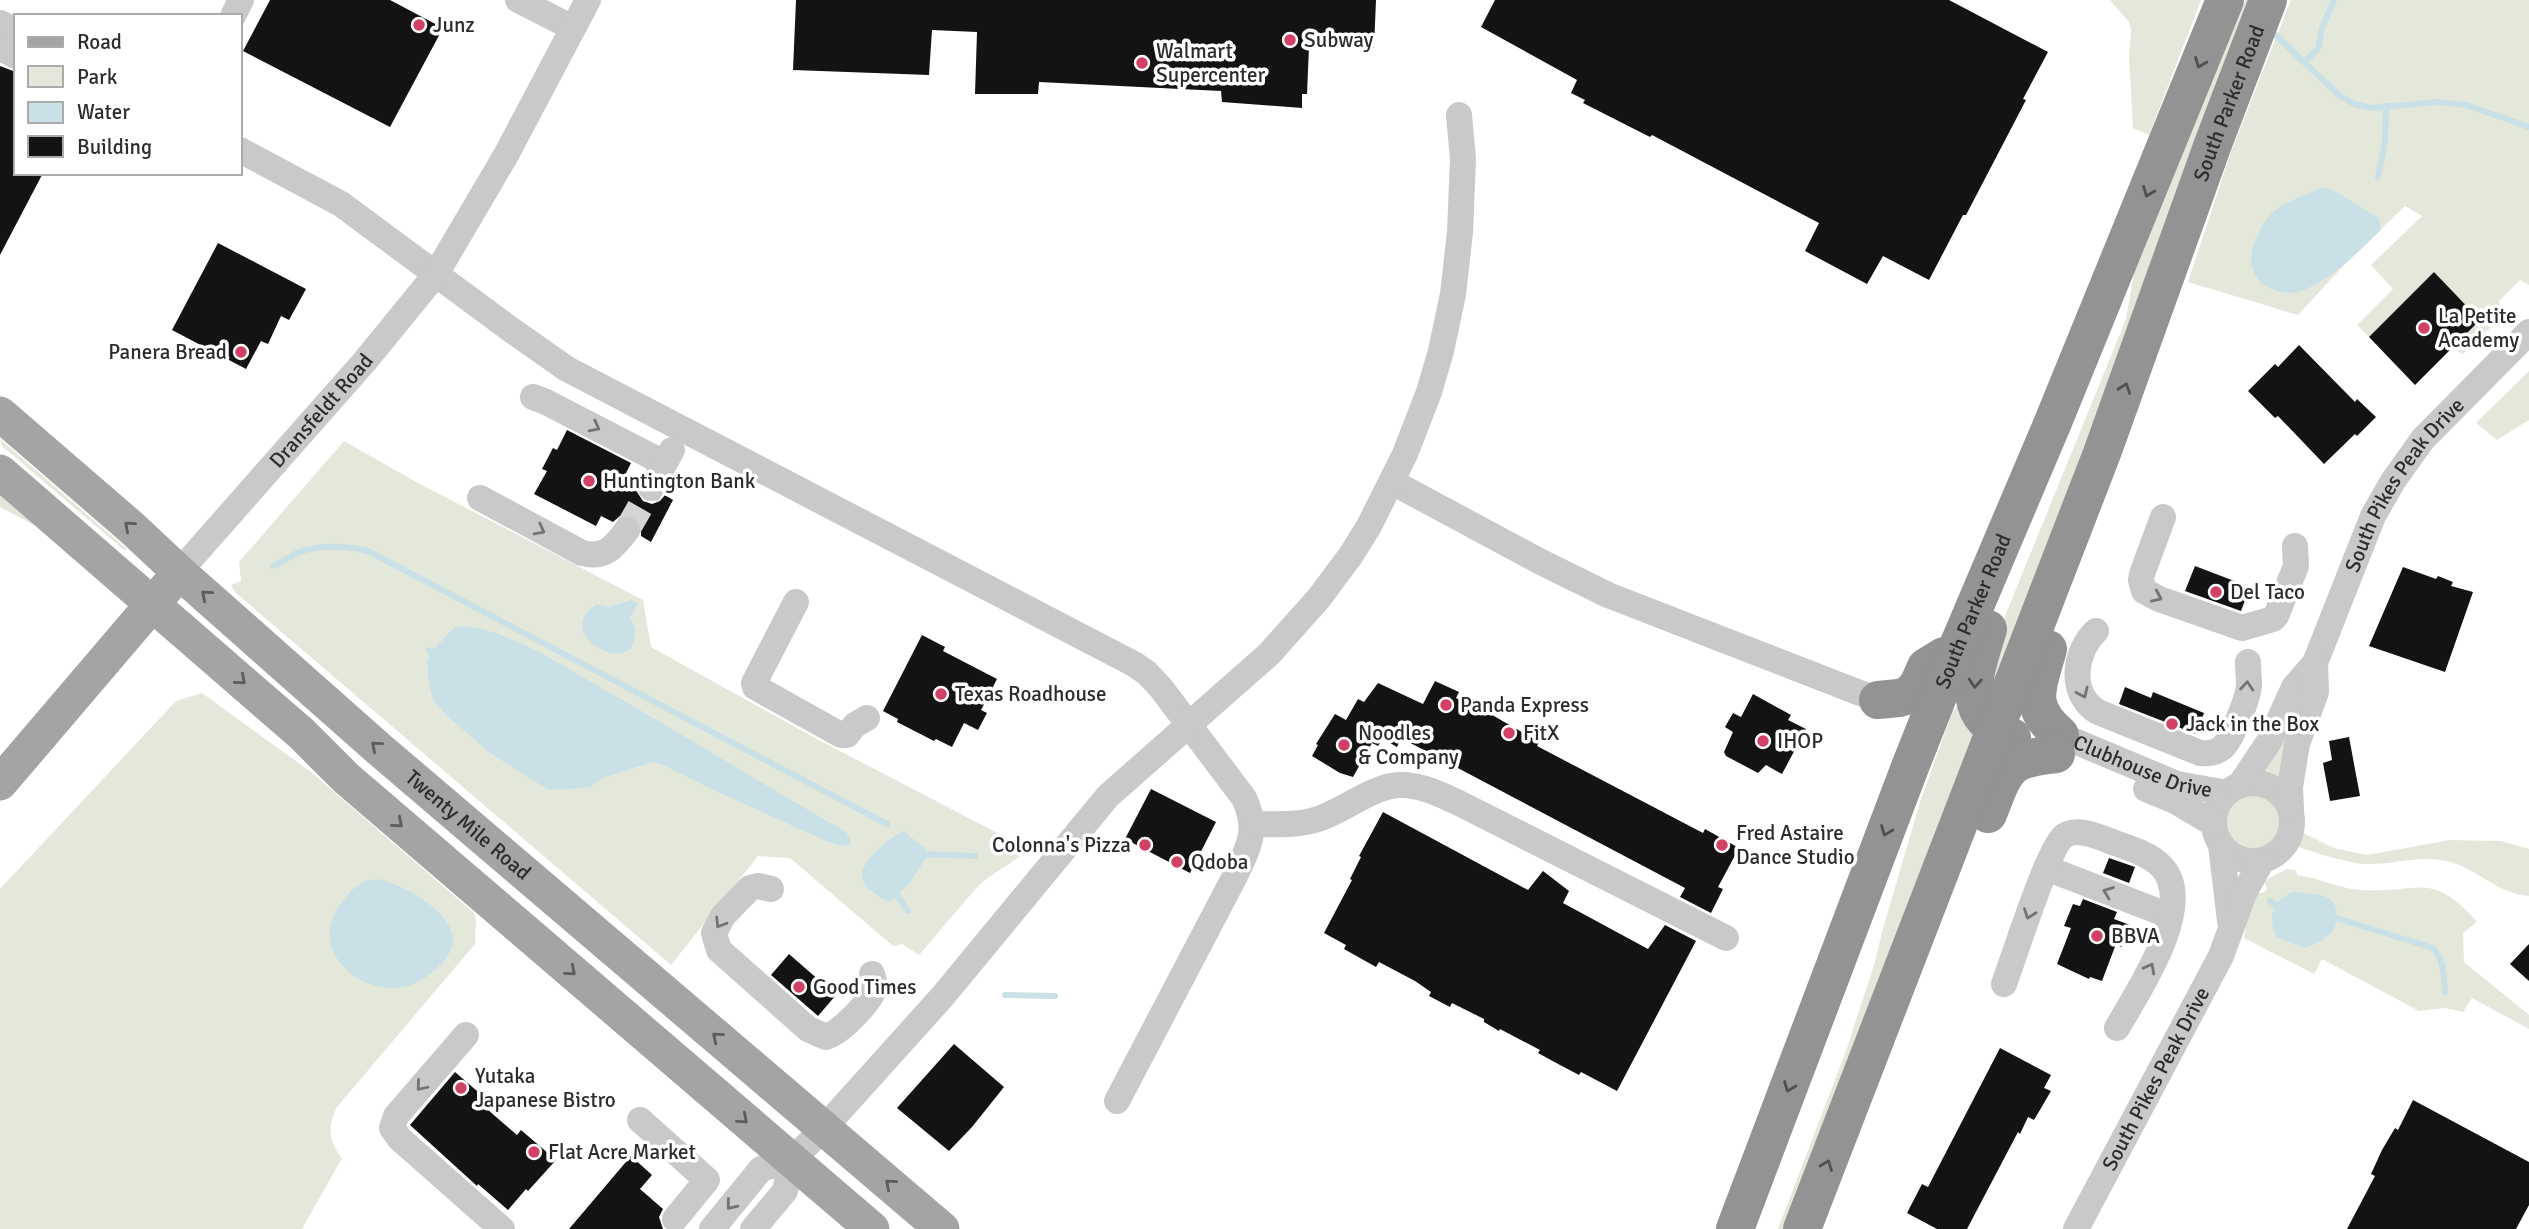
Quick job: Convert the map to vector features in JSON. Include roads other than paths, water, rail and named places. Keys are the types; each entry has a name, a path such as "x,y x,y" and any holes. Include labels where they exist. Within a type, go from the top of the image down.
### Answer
{"highway":[{"name":"South Parker Road","path":"1735,1229 1958,646 2031,475 2225,0"},
{"name":"South Parker Road","path":"1802,1229 2102,453 2268,0"},
{"path":"2058,745 2037,704 2036,692 2102,453"},
{"path":"2031,475 1974,676 1973,690 1977,707 1995,731 2058,745"},
{"path":"1878,700 1909,695 1919,685 1926,667 1958,646"},
{"path":"1878,700 1892,716 1899,735 1896,747 1910,767"},
{"path":"1863,1074 1906,1028 2004,775 2011,765 2058,745"}],"main road":[{"name":"Twenty Mile Road","path":"0,414 379,749 942,1229"},
{"name":"Twenty Mile Road","path":"0,472 302,734 356,787 872,1229"},
{"name":"Dransfeldt Road","path":"0,783 179,572"}],"street":[{"path":"518,0 573,28"},
{"name":"Dransfeldt Road","path":"179,572 365,362 436,274 506,155 588,0"},
{"path":"712,1229 761,1170 792,1160 824,1128 942,997 1108,796 1269,654 1312,606 1357,545 1392,482 1426,401 1450,315 1462,209 1463,159 1459,115"},
{"path":"242,151 341,204 556,363 1141,668 1161,688 1244,798 1252,824 1251,841 1236,876 1116,1101"},
{"name":"South Pikes Peak Drive","path":"2233,789 2270,740 2294,687 2315,663 2373,516 2393,481 2423,439 2529,332"},
{"path":"533,397 664,463"},
{"path":"651,488 674,446 679,427"},
{"path":"1392,482 1608,595 1878,700"},
{"path":"480,498 582,553 592,555 610,551 628,530"},
{"path":"2163,517 2142,574 2144,591 2153,597 2242,628 2276,616 2296,566 2295,547"},
{"path":"796,602 754,683 755,687 842,736 867,718"},
{"path":"2096,631 2087,641 2077,670 2078,686 2089,705 2098,712 2200,753 2218,751 2230,736 2249,686 2248,662"},
{"name":"South Pikes Peak Drive","path":"2291,809 2290,787 2297,744 2316,692 2315,663"},
{"name":"Clubhouse Drive","path":"2058,745 2177,784 2233,789"},
{"name":"Clubhouse Drive","path":"2058,745 2175,802 2218,835"},
{"path":"2255,783 2270,786 2283,796 2291,809 2293,819 2289,840 2274,855 2262,861 2240,859 2218,835 2217,807 2233,789 2255,783"},
{"path":"1252,824 1289,824 1318,819 1385,787 1408,785 1432,791 1457,802 1726,938"},
{"path":"2004,984 2046,868 2063,836 2071,833 2089,834 2122,846 2153,859 2163,867 2171,883 2173,902 2160,951 2118,1028"},
{"name":"South Pikes Peak Drive","path":"2218,835 2230,926"},
{"name":"South Pikes Peak Drive","path":"2076,1229 2221,956 2244,893 2262,861"},
{"path":"2046,868 2170,916"},
{"path":"771,889 758,886 744,892 716,925 713,938 719,950 808,1029 827,1037 838,1032 873,992 872,974"},
{"path":"466,1035 396,1116 392,1128 400,1139 502,1229"},
{"path":"643,1116 707,1180 675,1219"},
{"path":"753,1229 785,1191 792,1160"}],"water":[{"path":"2322,188 2331,189 2379,218 2381,230 2345,263 2315,285 2288,293 2272,289 2259,280 2252,266 2252,252 2260,229 2278,208"},
{"path":"631,600 638,603 630,618 635,633 631,649 610,653 590,642 582,624 586,614 597,604 609,607"},
{"path":"455,627 499,634 555,661 846,832 850,845 841,846 824,840 652,762 603,778 590,787 547,789 490,753 433,700 427,660 430,656 425,650 426,647 434,649"},
{"path":"903,831 925,848 926,858 909,884 890,901 865,886 862,874 867,862 878,849"},
{"path":"377,879 399,886 424,900 444,918 453,939 444,961 426,977 407,986 386,987 367,983 350,972 337,958 330,941 332,921 343,901 358,885"},
{"path":"2293,892 2326,897 2333,902 2336,909 2336,924 2330,934 2305,948 2277,938 2272,923 2276,905"}],"waterway":[{"path":"2304,62 2318,49 2322,28 2334,0"},
{"path":"2270,30 2339,95 2354,104 2372,108 2437,102 2466,105 2529,127"},
{"path":"2378,177 2385,142 2386,106"},
{"path":"273,566 297,553 314,548 342,547 368,551 887,824"},
{"path":"917,854 975,856"},
{"path":"893,889 908,911"},
{"path":"2270,901 2281,909"},
{"path":"2330,916 2433,948 2441,963 2445,992"},
{"path":"1005,995 1055,996"}],"tunnel":[{"path":"627,530 651,488"}],"place":[{"name":"Junz","path":"419,25"},
{"name":"Subway","path":"1290,40"},
{"name":"Walmart Supercenter","path":"1142,63"},
{"name":"La Petite Academy","path":"2424,328"},
{"name":"Panera Bread","path":"241,352"},
{"name":"Huntington Bank","path":"589,481"},
{"name":"Del Taco","path":"2216,592"},
{"name":"Texas Roadhouse","path":"941,694"},
{"name":"Panda Express","path":"1446,705"},
{"name":"Jack in the Box","path":"2172,724"},
{"name":"FitX","path":"1509,733"},
{"name":"IHOP","path":"1763,741"},
{"name":"Noodles & Company","path":"1344,745"},
{"name":"Colonna's Pizza","path":"1145,845"},
{"name":"Fred Astaire Dance Studio","path":"1722,845"},
{"name":"Qdoba","path":"1177,862"},
{"name":"BBVA","path":"2097,936"},
{"name":"Good Times","path":"799,987"},
{"name":"Yutaka Japanese Bistro","path":"461,1088"},
{"name":"Flat Acre Market","path":"534,1152"}]}
